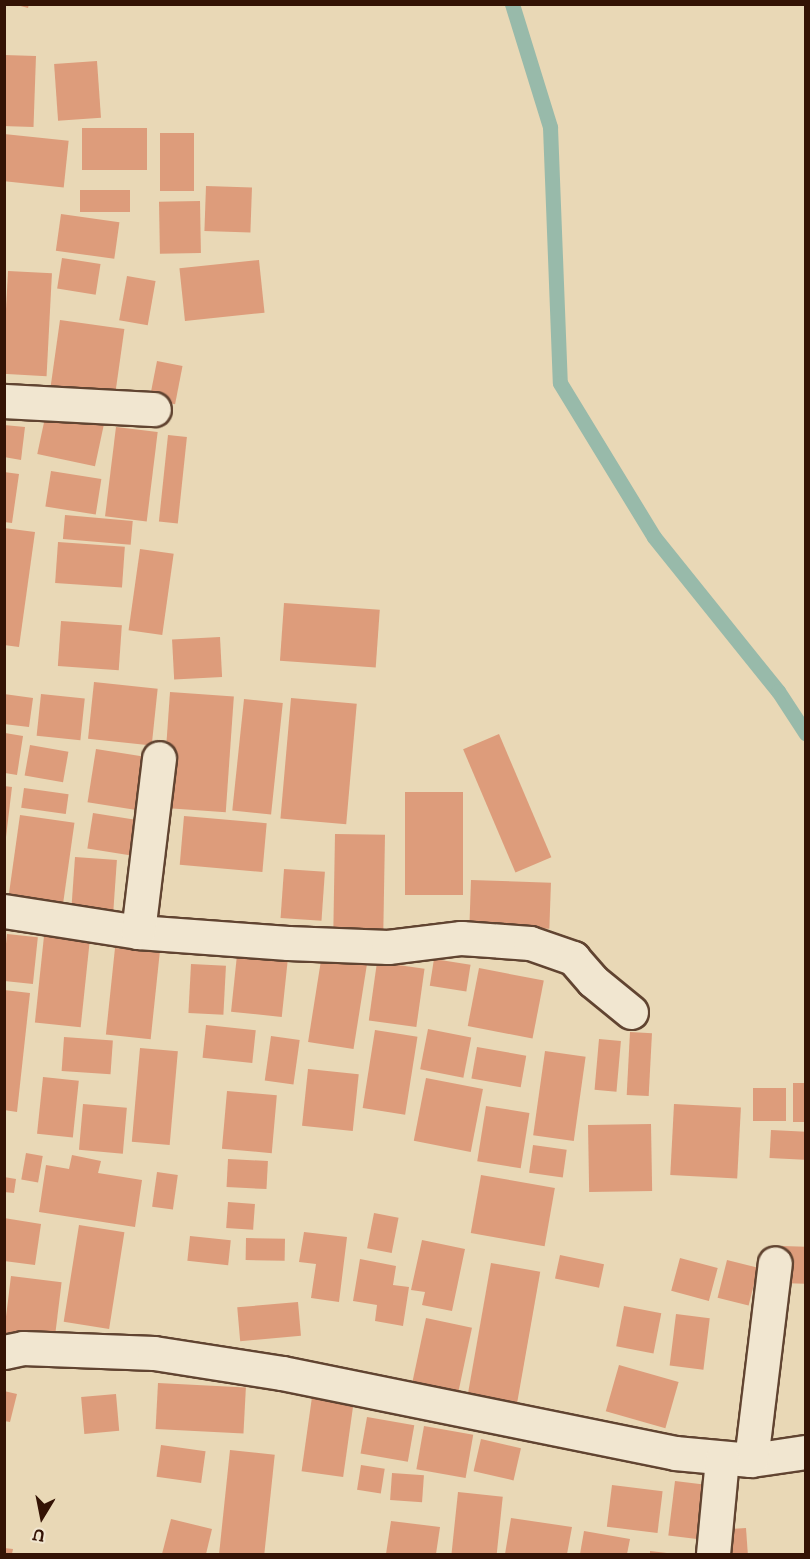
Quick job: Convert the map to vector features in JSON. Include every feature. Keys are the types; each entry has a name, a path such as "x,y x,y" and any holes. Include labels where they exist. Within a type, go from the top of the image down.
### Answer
{"street":[{"path":"4,401 154,409"},
{"path":"138,932 159,758"},
{"path":"4,911 138,932 388,946 461,938 530,943 573,958 593,981 631,1012"},
{"path":"713,1554 737,1460 775,1263"},
{"path":"4,1352 23,1348 154,1353 282,1373 675,1453 737,1460 806,1452"}],"building":[{"path":"13,4 29,4 28,8"},
{"path":"4,55 36,56 34,127 4,126"},
{"path":"97,61 101,118 58,121 54,64"},
{"path":"82,128 147,128 147,170 82,170"},
{"path":"160,133 194,133 194,191 160,191"},
{"path":"4,134 69,141 64,188 4,181"},
{"path":"206,186 252,188 250,233 204,231"},
{"path":"80,190 130,190 130,212 80,212"},
{"path":"200,201 201,253 160,254 159,202"},
{"path":"61,214 119,222 114,259 56,251"},
{"path":"62,258 101,264 96,295 57,289"},
{"path":"259,260 265,313 185,321 179,268"},
{"path":"8,271 52,273 47,376 4,374"},
{"path":"127,276 156,281 148,325 119,320"},
{"path":"60,320 124,329 115,397 50,388"},
{"path":"157,361 183,366 175,404 150,399"},
{"path":"46,413 104,425 95,466 37,454"},
{"path":"4,425 25,427 21,460 4,457"},
{"path":"116,427 158,432 147,521 105,516"},
{"path":"168,435 187,437 178,524 159,522"},
{"path":"51,471 101,479 96,515 45,507"},
{"path":"4,472 19,474 12,523 4,522"},
{"path":"65,515 133,521 131,545 63,539"},
{"path":"4,528 35,532 19,647 4,645"},
{"path":"58,542 125,547 122,588 55,583"},
{"path":"140,549 174,554 162,635 129,630"},
{"path":"284,603 380,610 376,668 280,661"},
{"path":"61,621 122,625 119,670 58,666"},
{"path":"220,637 222,677 174,679 172,640"},
{"path":"94,682 158,689 152,745 88,739"},
{"path":"170,692 234,696 226,812 162,808"},
{"path":"4,694 33,698 29,727 4,724"},
{"path":"41,694 85,699 80,740 37,736"},
{"path":"291,698 357,704 346,824 280,819"},
{"path":"244,699 283,703 271,814 232,810"},
{"path":"5,733 23,736 17,775 5,773"},
{"path":"499,734 551,857 515,873 463,749"},
{"path":"30,745 68,752 63,782 25,776"},
{"path":"96,749 146,757 138,810 88,802"},
{"path":"4,786 12,787 6,837 4,837"},
{"path":"24,788 69,794 66,814 21,808"},
{"path":"405,792 463,792 463,895 405,895"},
{"path":"93,813 138,820 133,856 87,849"},
{"path":"20,815 74,823 63,904 9,896"},
{"path":"184,816 267,823 262,872 180,865"},
{"path":"335,834 385,835 383,936 333,935"},
{"path":"75,857 117,860 113,912 71,909"},
{"path":"284,869 325,872 321,921 281,918"},
{"path":"471,880 551,883 549,929 469,926"},
{"path":"7,934 38,937 33,984 4,981"},
{"path":"44,936 90,941 81,1027 35,1023"},
{"path":"115,948 160,953 151,1039 106,1035"},
{"path":"322,954 367,961 354,1049 308,1042"},
{"path":"237,955 288,960 282,1017 231,1012"},
{"path":"434,959 471,965 466,991 430,986"},
{"path":"377,962 425,969 416,1027 369,1020"},
{"path":"191,964 226,966 223,1015 188,1013"},
{"path":"479,968 544,981 533,1039 468,1026"},
{"path":"4,990 30,993 17,1112 4,1110"},
{"path":"206,1025 256,1030 252,1063 203,1058"},
{"path":"428,1029 471,1037 463,1078 420,1069"},
{"path":"375,1030 417,1037 405,1115 363,1108"},
{"path":"630,1032 652,1033 649,1096 627,1095"},
{"path":"271,1036 300,1040 293,1085 265,1081"},
{"path":"64,1037 113,1040 111,1074 62,1071"},
{"path":"599,1039 621,1041 616,1092 595,1090"},
{"path":"477,1047 526,1056 521,1087 471,1079"},
{"path":"140,1048 178,1051 170,1145 132,1142"},
{"path":"545,1051 586,1057 574,1141 533,1135"},
{"path":"308,1069 359,1074 353,1131 302,1126"},
{"path":"43,1077 79,1081 73,1137 37,1134"},
{"path":"426,1078 483,1089 471,1152 414,1141"},
{"path":"793,1083 806,1083 806,1122 793,1122"},
{"path":"753,1088 786,1088 786,1121 753,1121"},
{"path":"227,1091 277,1095 272,1153 222,1149"},
{"path":"83,1104 127,1108 123,1154 79,1150"},
{"path":"674,1104 741,1108 737,1178 670,1175"},
{"path":"486,1106 529,1113 521,1168 477,1161"},
{"path":"651,1124 652,1191 589,1192 588,1125"},
{"path":"771,1130 806,1132 804,1160 770,1158"},
{"path":"533,1145 567,1150 563,1177 529,1173"},
{"path":"26,1153 43,1156 38,1183 21,1180"},
{"path":"72,1155 101,1161 98,1173 142,1180 135,1227 39,1212 46,1165 69,1169"},
{"path":"228,1159 268,1161 266,1189 227,1187"},
{"path":"157,1172 178,1175 173,1210 152,1207"},
{"path":"481,1175 555,1188 545,1246 471,1233"},
{"path":"4,1177 16,1179 14,1193 4,1192"},
{"path":"228,1202 255,1204 253,1230 226,1228"},
{"path":"374,1213 399,1218 392,1253 367,1248"},
{"path":"4,1218 41,1224 35,1265 4,1261"},
{"path":"79,1225 124,1232 109,1329 64,1322"},
{"path":"304,1232 347,1237 339,1302 311,1298 316,1264 299,1262"},
{"path":"190,1236 231,1240 228,1265 187,1261"},
{"path":"246,1238 285,1239 285,1261 246,1260"},
{"path":"422,1240 465,1249 452,1311 422,1305 425,1292 411,1290"},
{"path":"782,1246 806,1247 805,1284 781,1283"},
{"path":"560,1255 604,1264 599,1288 555,1278"},
{"path":"680,1258 718,1268 709,1301 671,1291"},
{"path":"360,1259 396,1266 393,1285 409,1287 403,1326 375,1321 377,1305 353,1301"},
{"path":"727,1260 758,1268 749,1306 718,1298"},
{"path":"491,1263 540,1272 517,1403 468,1394"},
{"path":"11,1276 62,1282 54,1343 4,1337"},
{"path":"298,1302 301,1336 240,1341 237,1307"},
{"path":"624,1306 661,1313 653,1353 616,1346"},
{"path":"676,1314 710,1318 703,1370 670,1366"},
{"path":"426,1318 472,1328 457,1400 411,1390"},
{"path":"619,1365 679,1382 665,1428 606,1411"},
{"path":"158,1383 246,1388 243,1434 156,1429"},
{"path":"4,1391 17,1394 10,1422 4,1421"},
{"path":"116,1394 119,1431 84,1434 81,1397"},
{"path":"312,1397 354,1403 343,1477 302,1471"},
{"path":"367,1417 414,1425 408,1462 361,1453"},
{"path":"424,1426 473,1435 466,1478 416,1469"},
{"path":"481,1439 521,1448 514,1480 474,1471"},
{"path":"161,1445 206,1451 201,1483 157,1477"},
{"path":"230,1450 275,1455 264,1554 219,1554"},
{"path":"361,1465 385,1469 381,1493 357,1490"},
{"path":"392,1473 424,1475 422,1502 390,1500"},
{"path":"675,1481 708,1485 701,1540 668,1536"},
{"path":"612,1485 663,1491 658,1533 607,1527"},
{"path":"458,1492 503,1497 497,1554 451,1554"},
{"path":"511,1518 572,1527 567,1554 505,1554"},
{"path":"171,1519 212,1529 206,1554 162,1554"},
{"path":"391,1521 440,1527 436,1554 386,1554"},
{"path":"746,1528 748,1554 725,1554 723,1530"},
{"path":"584,1531 630,1539 627,1554 580,1554"},
{"path":"4,1548 13,1549 12,1554 4,1554"},
{"path":"650,1551 667,1553 667,1554 650,1554"}],"waterway":[{"path":"512,4 550,127 560,383 654,537 778,691 806,734"}]}
